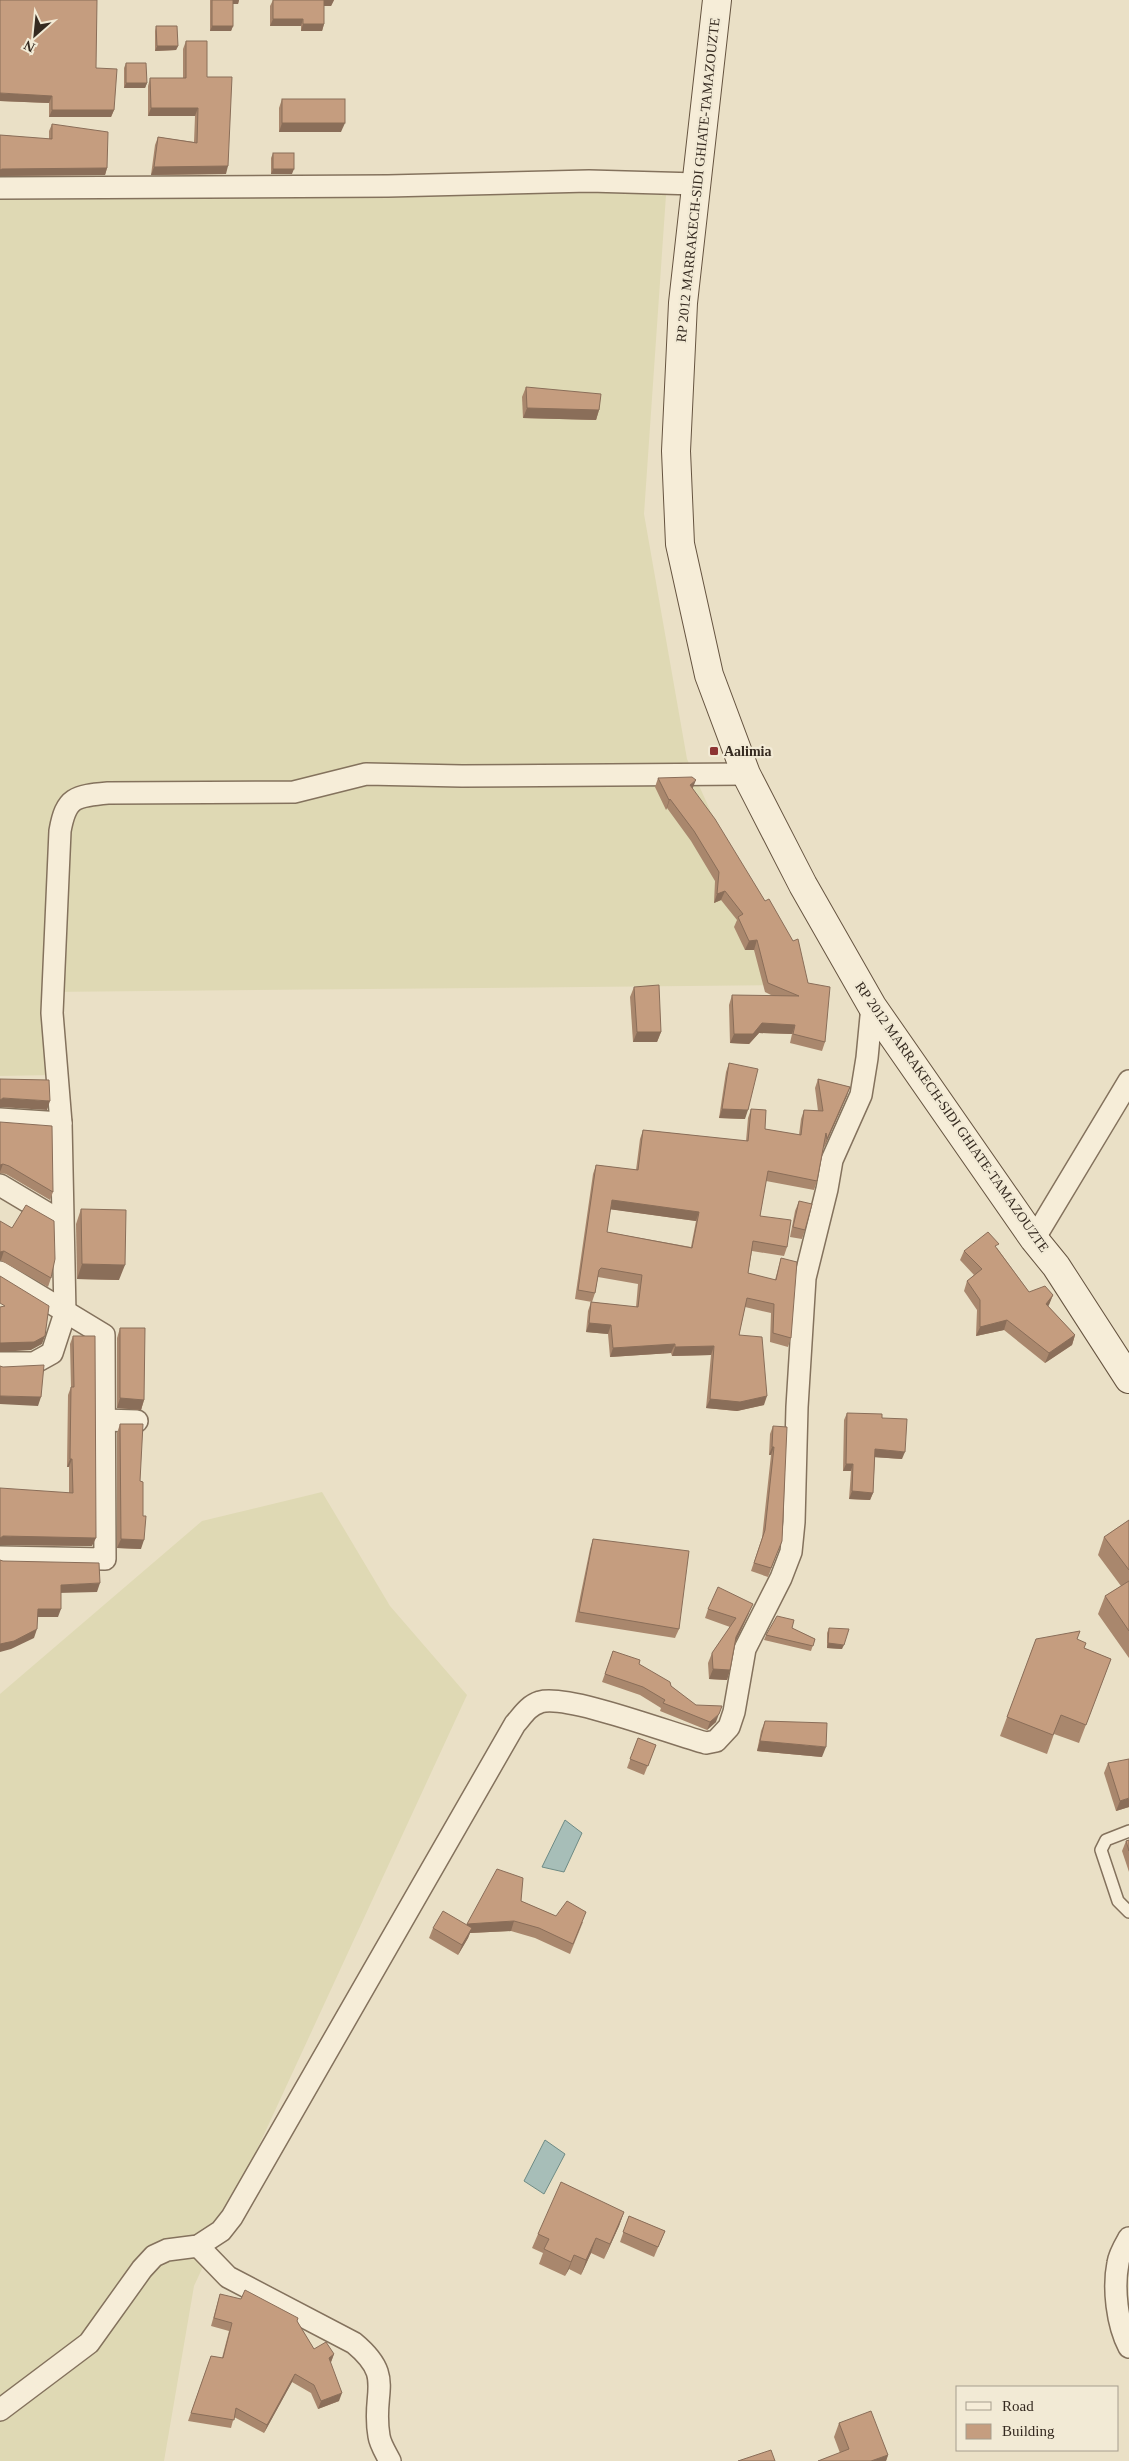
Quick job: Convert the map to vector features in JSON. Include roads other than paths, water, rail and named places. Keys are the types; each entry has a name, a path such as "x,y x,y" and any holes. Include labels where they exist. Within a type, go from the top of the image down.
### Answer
{"street":[{"name":"RP 2012 MARRAKECH-SIDI GHIATE-TAMAZOUZTE","path":"717,0 683,303 676,451 680,544 710,675 746,774 803,884 872,1006 1034,1239 1067,1282 1129,1379"},
{"path":"0,188 379,186 589,181 697,184"},
{"path":"0,1363 34,1363 52,1353 64,1313 61,1123 52,1013 60,832 66,807 74,798 83,795 108,793 294,792 366,774 506,776 746,774"},
{"path":"0,2410 89,2343 142,2269 154,2256 167,2250 198,2246 221,2231 232,2217 515,1724 528,1708 542,1702 567,1702 706,1743 716,1741 729,1727 734,1712 745,1649 781,1578 791,1552 805,1278 827,1189 832,1160 860,1095 868,1058 872,1006"},
{"path":"1034,1239 1129,1081"},
{"path":"0,1119 61,1123"},
{"path":"0,1185 62,1222"},
{"path":"0,1272 64,1313 104,1335 97,1389 104,1420 105,1559 0,1557"},
{"path":"104,1420 137,1421"},
{"path":"1129,2238 1118,2261 1117,2295 1123,2336 1129,2347"},
{"path":"198,2246 228,2277 354,2343 369,2355 376,2366 380,2379 379,2437 390,2461"}],"lane":[{"path":"1129,1831 1106,1840 1102,1850 1118,1901 1129,1912"}],"water":[{"path":"565,1820 582,1833 564,1872 542,1867"},
{"path":"545,2140 565,2154 544,2194 524,2181"}],"place":[{"name":"Aalimia","path":"714,751"}]}
